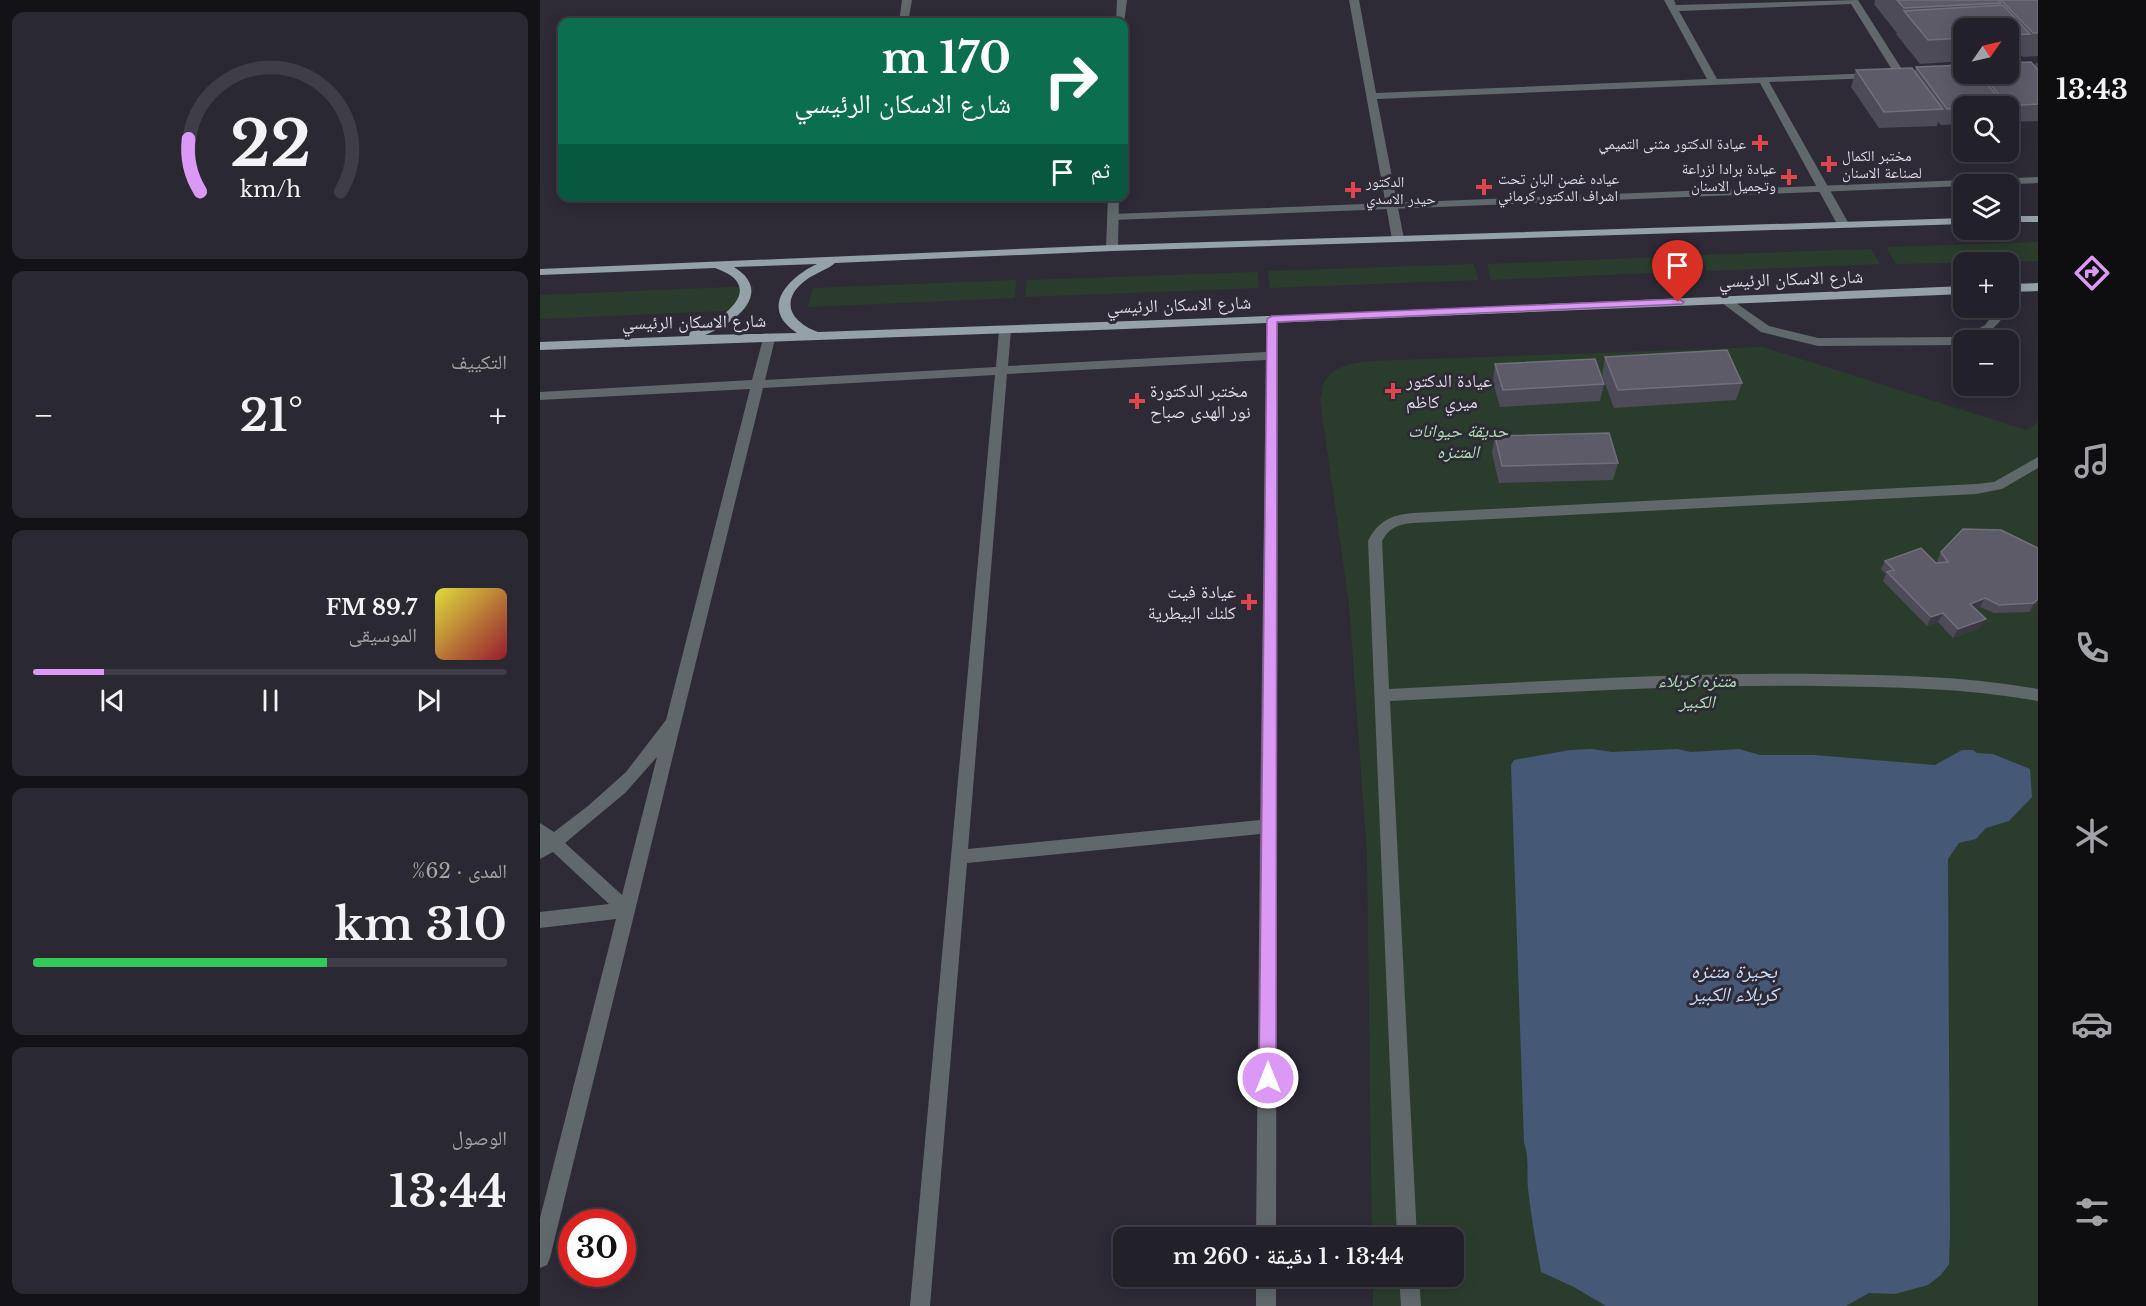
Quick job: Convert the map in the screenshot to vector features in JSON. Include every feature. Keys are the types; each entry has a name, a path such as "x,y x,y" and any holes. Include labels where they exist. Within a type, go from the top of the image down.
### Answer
{"main road":[{"path":"2019,219 2038,219"},
{"path":"540,272 709,263 1112,248 1953,220"},
{"path":"824,337 809,333 792,323 784,309 784,298 790,287 807,273 829,263 846,259"},
{"path":"676,339 697,335 715,327 731,317 741,306 746,294 744,283 731,270 709,263"},
{"path":"2019,288 2038,287"},
{"name":"شارع الاسكان الرئيسي","path":"540,346 676,339 769,339 1005,330 1953,290"}],"street":[{"path":"905,18 907,0"},
{"path":"1121,18 1122,0"},
{"path":"1355,0 1398,239"},
{"path":"1372,96 1763,80 1906,74 1853,0 1671,4 1714,82"},
{"path":"1763,80 1844,224"},
{"path":"1113,218 2038,180"},
{"path":"1112,248 1114,201"},
{"path":"1726,300 1764,329 1818,342 1953,341"},
{"path":"1985,330 1996,318"},
{"path":"1266,1227 1272,319"},
{"path":"920,1306 1005,330"},
{"path":"540,1258 769,339"},
{"path":"540,396 1271,356"},
{"path":"1406,1227 1375,541 1380,529 1394,520 1976,489 1997,486 2038,462"},
{"path":"1381,695 1673,681 1801,679 1919,681 2038,695"},
{"path":"547,847 622,786 652,752 676,716"},
{"path":"959,857 1270,826"},
{"path":"540,830 547,847 627,910"},
{"path":"540,920 627,910"},
{"path":"1266,1287 1266,1306"},
{"path":"1409,1287 1410,1306"}],"green space":[{"path":"2038,242 2038,261 2019,261 2019,252 1953,252 1953,263 1896,264 1886,247"},
{"path":"1871,249 1880,264 1707,271 1700,255"},
{"path":"1690,256 1697,271 1491,280 1487,264"},
{"path":"1474,264 1478,280 1270,288 1268,271"},
{"path":"1258,272 1259,288 1025,297 1027,280"},
{"path":"1016,280 1015,298 808,307 813,288"},
{"path":"754,286 747,310 540,319 540,295"},
{"name":"متنزه كربلاء الكبير","path":"1763,347 2026,430 2038,422 2038,1306 1373,1306 1373,1287 1464,1287 1464,1227 1372,1227 1367,854 1349,605 1320,399 1324,383 1334,371 1352,364 1372,361"}],"water":[{"name":"بحيرة متنزه كربلاء الكبير","path":"1592,749 1612,752 1677,749 1691,752 1739,749 1760,755 1814,755 1935,765 1962,750 1973,750 1977,753 1993,754 2030,769 2032,797 2009,821 1986,828 1976,839 1959,843 1948,859 1949,1264 1941,1275 1928,1285 1895,1294 1869,1293 1846,1306 1606,1306 1574,1287 1541,1272 1529,1199 1524,1143 1511,765 1514,760 1570,750"}],"building":[{"path":"1897,0 1999,0 2001,3 1904,8"},
{"path":"2001,0 2038,0 2038,33 2033,33"},
{"path":"2003,5 2015,18 1953,18 1953,39 1928,40 1904,11"},
{"path":"2019,22 2030,34 2019,34"},
{"path":"2031,62 2038,70 2038,104 2019,105 2019,96 2000,96 1990,84 2019,84 2019,63"},
{"path":"1953,65 1953,84 1987,84 1997,96 1953,96 1953,109 1947,109 1916,67"},
{"path":"1912,68 1943,109 1884,112 1856,70"},
{"path":"1727,350 1742,383 1618,390 1605,357"},
{"path":"1595,359 1604,384 1503,390 1495,364"},
{"path":"1609,433 1618,463 1502,466 1495,436"},
{"path":"1963,529 2001,530 2038,548 2038,599 2034,603 1999,605 1985,598 1970,604 1986,619 1958,629 1943,613 1931,617 1887,572 1894,570 1885,561 1921,548 1936,563 1948,562 1941,552"}],"place":[{"name":"عيادة الدكتور مثنى التميمي","path":"1760,143"},
{"name":"مختبر الكمال لصناعة الاسنان","path":"1829,164"},
{"name":"عيادة برادا لزراعة وتجميل الاسنان","path":"1789,177"},
{"name":"عياده غصن البان تحت اشراف الدكتور كرماني","path":"1484,187"},
{"name":"الدكتور حيدر الاسدي","path":"1353,190"},
{"name":"عيادة الدكتور ميري كاظم","path":"1393,391"},
{"name":"مختبر الدكتورة نور الهدى صباح","path":"1137,401"},
{"name":"عيادة فيت كلنك البيطرية","path":"1249,602"}],"route":[{"path":"1268,1078 1272,319 1678,302"}],"park label":[{"name":"حديقة حيوانات المتنزه","path":"1458,441"}]}
